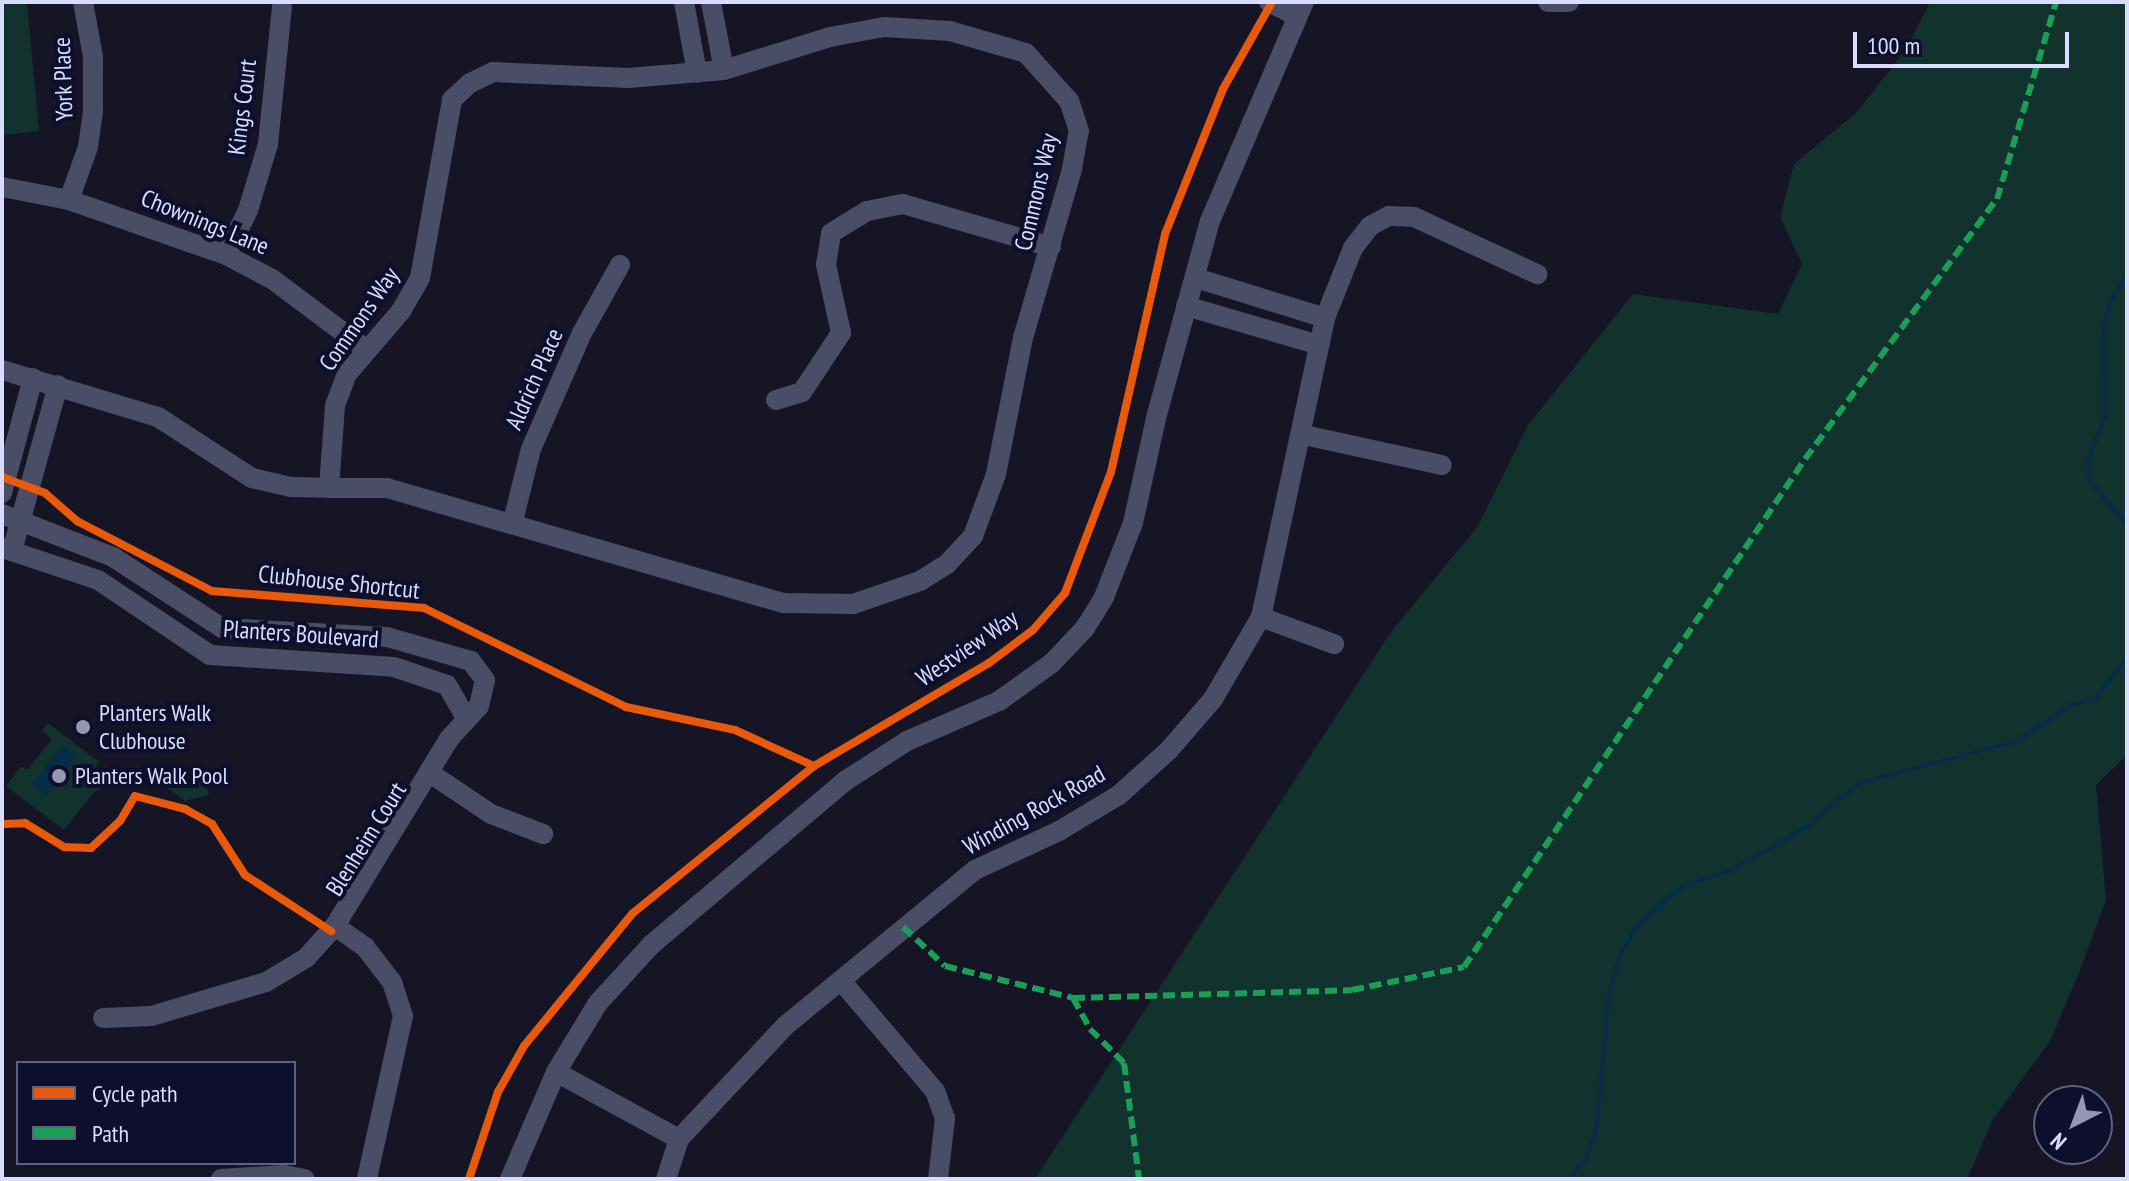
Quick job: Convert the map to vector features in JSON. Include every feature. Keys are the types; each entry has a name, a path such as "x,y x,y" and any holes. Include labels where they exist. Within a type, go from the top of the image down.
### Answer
{"street":[{"name":"York Place","path":"69,200 88,147 93,111 93,57 83,2"},
{"path":"684,2 697,73"},
{"path":"711,2 724,70"},
{"path":"510,1179 556,1072 598,1003 700,898 845,781 907,741 999,701 1052,663 1085,628 1104,597 1133,523 1210,221 1300,9 1269,2"},
{"path":"1548,2 1569,2"},
{"name":"Kings Court","path":"226,255 248,210 268,144 282,7"},
{"name":"Commons Way","path":"2,370 158,417 224,465 252,478 290,487 329,488 387,488 513,521 784,603 853,604 920,581 947,564 973,536 996,474 1023,338 1051,247 1079,131 1069,101 1026,53 950,31 884,27 830,37 724,70 628,78 493,72 470,83 452,100 420,278 401,311 347,374 335,406 329,488"},
{"name":"Chownings Lane","path":"2,187 69,200 226,255 272,279 367,350"},
{"path":"776,400 802,392 841,333 826,265 831,233 867,211 903,204 1051,247"},
{"name":"Winding Rock Road","path":"666,1179 679,1139 785,1026 843,983 975,870 1059,831 1119,795 1169,750 1213,699 1261,617 1279,522 1304,435 1325,318 1353,248 1370,226 1389,216 1414,217 1537,274"},
{"name":"Aldrich Place","path":"513,521 531,449 582,333 620,265"},
{"path":"1196,278 1325,318"},
{"path":"1186,306 1319,345"},
{"path":"2,493 33,378"},
{"path":"7,549 11,517 58,385"},
{"path":"1304,435 1442,465"},
{"name":"Planters Boulevard","path":"7,549 82,573 186,640 228,660 394,667 447,685 465,716 479,706 485,680 471,661 439,649 336,632 239,631 201,616 113,557 11,517"},
{"path":"135,607 149,581"},
{"path":"186,640 201,616"},
{"path":"1261,617 1334,644"},
{"name":"Blenheim Court","path":"103,1018 151,1016 266,982 306,958 335,926 465,716"},
{"path":"430,773 491,814 543,834"},
{"path":"335,926 365,947 392,982 403,1016 367,1179"},
{"path":"843,983 935,1091 945,1118 938,1179"},
{"path":"556,1072 679,1139"},
{"path":"221,1179 284,1175 305,1179"}],"green space":[{"path":"2,2 27,2 39,131 2,135"},
{"path":"1930,2 2127,2 2127,755 2096,785 2106,900 2079,973 2050,1041 1993,1119 1967,1179 1035,1179 1391,632 1478,526 1528,425 1633,294 1778,314 1802,264 1780,217 1794,164 1857,112 1905,51"},
{"name":"Planters Walk Pool","path":"48,723 99,762 94,768 112,782 93,793 64,830 6,786 21,766 27,770 52,739 42,731"},
{"path":"181,774 203,777 209,795 185,801 166,787"}],"water":[{"path":"63,745 76,756 46,795 32,784"}],"waterway":[{"path":"2127,276 2112,298 2104,324 2105,417 2088,460 2090,481 2127,524"},
{"path":"1569,1179 1587,1157 1597,1127 1609,994 1621,953 1638,925 1683,886 1730,871 1802,830 1859,783 2017,741 2071,705 2096,698 2127,657"}],"marked path":[{"path":"1073,998 1352,990 1464,967 1805,459 1997,199 2056,2"},
{"path":"903,927 945,966 1073,998 1090,1029 1124,1063 1139,1179"}],"cycle path":[{"name":"Westview Way","path":"469,1179 498,1092 524,1046 633,913 814,766 989,663 1033,630 1065,593 1111,472 1165,234 1223,89 1272,2"},
{"name":"Clubhouse Shortcut","path":"2,477 45,493 77,521 212,591 424,608 626,707 735,730 814,766"},
{"path":"2,824 25,823 64,847 91,848 120,821 135,796 185,809 212,824 245,875 331,931"}],"place":[{"name":"Planters Walk Clubhouse","path":"83,727"},
{"name":"Planters Walk Pool","path":"59,776"}]}
